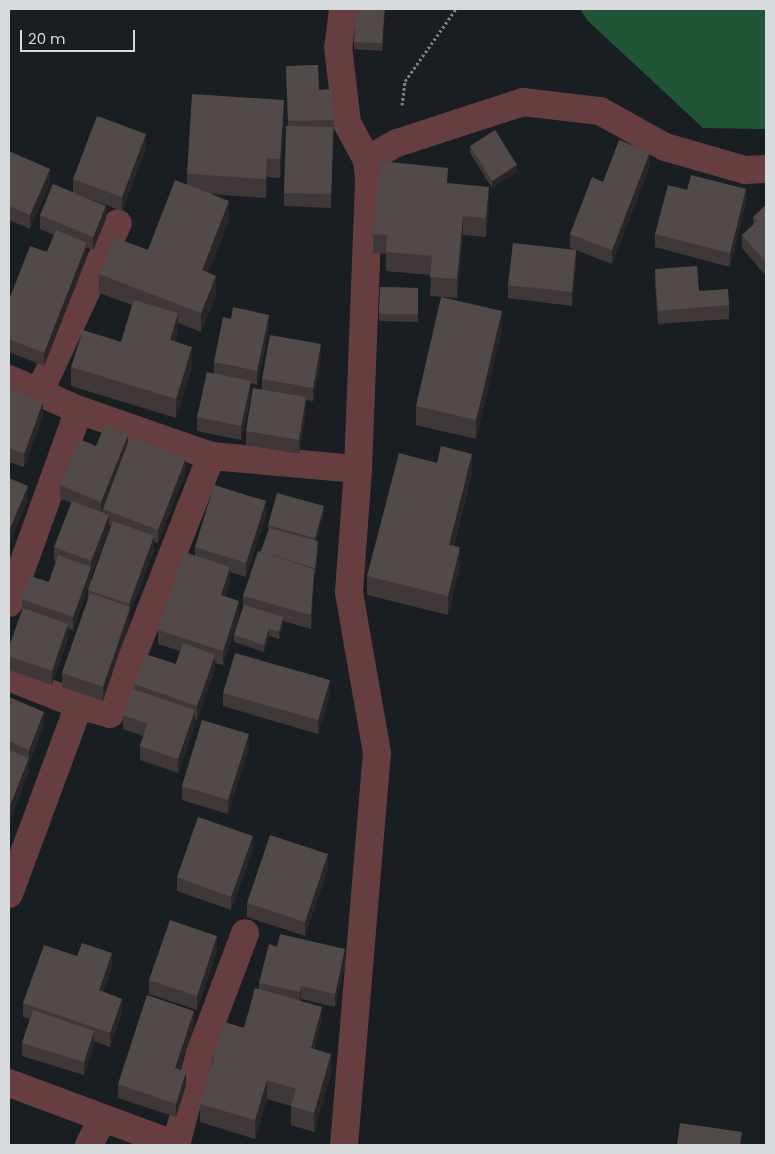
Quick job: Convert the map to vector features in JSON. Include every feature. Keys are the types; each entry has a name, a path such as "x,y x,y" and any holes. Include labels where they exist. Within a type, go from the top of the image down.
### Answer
{"street":[{"path":"342,9 338,47 346,123 367,160 368,188 358,469 349,592 378,753 344,1145"},
{"path":"367,160 397,143 523,102 600,111 664,147 744,170 766,169"},
{"path":"39,393 118,223"},
{"path":"9,380 79,410 210,456 358,469"},
{"path":"9,603 79,410"},
{"path":"9,677 78,704 110,714 210,456"},
{"path":"9,894 78,704"},
{"path":"9,1083 102,1120 176,1145 200,1053 246,934"},
{"path":"89,1145 102,1120"}],"path":[{"path":"397,143 405,81 456,9"}],"green space":[{"path":"580,9 766,9 766,129 703,128 587,20"}],"building":[{"path":"356,9 384,9 382,43 354,42"},
{"path":"318,65 319,90 332,89 334,120 288,121 286,66"},
{"path":"192,94 284,100 280,159 267,158 266,179 187,174"},
{"path":"97,116 146,134 122,197 73,179"},
{"path":"286,126 333,127 331,194 284,193"},
{"path":"495,130 517,165 492,181 470,146"},
{"path":"619,140 650,152 612,250 570,234 592,177 603,182"},
{"path":"9,151 50,169 30,215 9,206"},
{"path":"380,161 448,168 447,183 489,187 486,218 463,216 457,279 430,277 432,256 386,252 387,235 373,234"},
{"path":"691,175 746,189 730,253 655,234 668,185 687,190"},
{"path":"175,180 229,201 202,270 216,276 201,313 99,274 113,237 148,250"},
{"path":"53,184 106,206 93,237 40,215"},
{"path":"766,205 766,262 742,235 757,221 753,217"},
{"path":"56,230 87,243 44,353 9,339 9,300 30,246 47,252"},
{"path":"513,243 576,250 572,292 508,285"},
{"path":"697,266 699,291 728,289 729,305 658,311 655,269"},
{"path":"380,287 418,288 418,314 379,314"},
{"path":"441,297 502,311 476,420 416,406"},
{"path":"134,300 178,313 170,340 192,347 176,399 71,367 83,330 121,342"},
{"path":"233,307 269,315 257,371 214,362 223,317 231,319"},
{"path":"270,335 321,344 313,388 262,379"},
{"path":"207,372 251,381 241,426 197,417"},
{"path":"253,388 306,397 299,440 246,431"},
{"path":"9,389 43,402 24,454 9,448"},
{"path":"105,425 128,435 101,502 60,485 79,439 96,446"},
{"path":"130,437 186,458 158,530 103,509"},
{"path":"441,446 472,454 449,545 460,547 448,596 367,576 399,453 437,463"},
{"path":"9,478 28,486 9,531"},
{"path":"214,485 266,501 246,563 195,547"},
{"path":"277,493 324,506 315,538 268,525"},
{"path":"72,501 109,515 91,561 54,547"},
{"path":"113,521 154,536 129,604 88,590"},
{"path":"269,528 318,541 315,568 261,552"},
{"path":"258,551 314,569 311,615 243,596"},
{"path":"184,552 230,567 221,595 239,601 223,651 158,630"},
{"path":"58,555 91,567 73,617 22,599 30,576 49,582"},
{"path":"90,593 130,607 103,687 62,673"},
{"path":"244,605 283,617 279,632 269,629 264,645 234,635"},
{"path":"23,608 68,624 52,671 9,656 9,647"},
{"path":"183,643 215,655 197,706 134,684 145,654 176,664"},
{"path":"235,653 330,680 318,720 223,693"},
{"path":"133,689 195,710 178,759 140,746 147,724 123,715"},
{"path":"9,697 44,712 29,750 9,741"},
{"path":"202,720 249,734 228,800 182,786"},
{"path":"9,750 29,758 9,808"},
{"path":"198,817 253,836 231,897 177,877"},
{"path":"270,835 328,854 305,922 247,903"},
{"path":"170,920 217,936 197,996 149,980"},
{"path":"280,934 345,949 335,994 301,986 300,992 259,983 269,944 277,947"},
{"path":"82,943 112,953 99,990 122,999 110,1033 23,1003 44,945 77,956"},
{"path":"255,988 322,1007 311,1048 244,1028"},
{"path":"147,995 194,1011 175,1068 186,1072 176,1104 118,1084"},
{"path":"33,1010 94,1031 84,1062 22,1043"},
{"path":"224,1022 331,1054 314,1113 291,1106 296,1089 267,1080 255,1120 200,1104"},
{"path":"680,1123 742,1132 740,1145 677,1145"}]}
